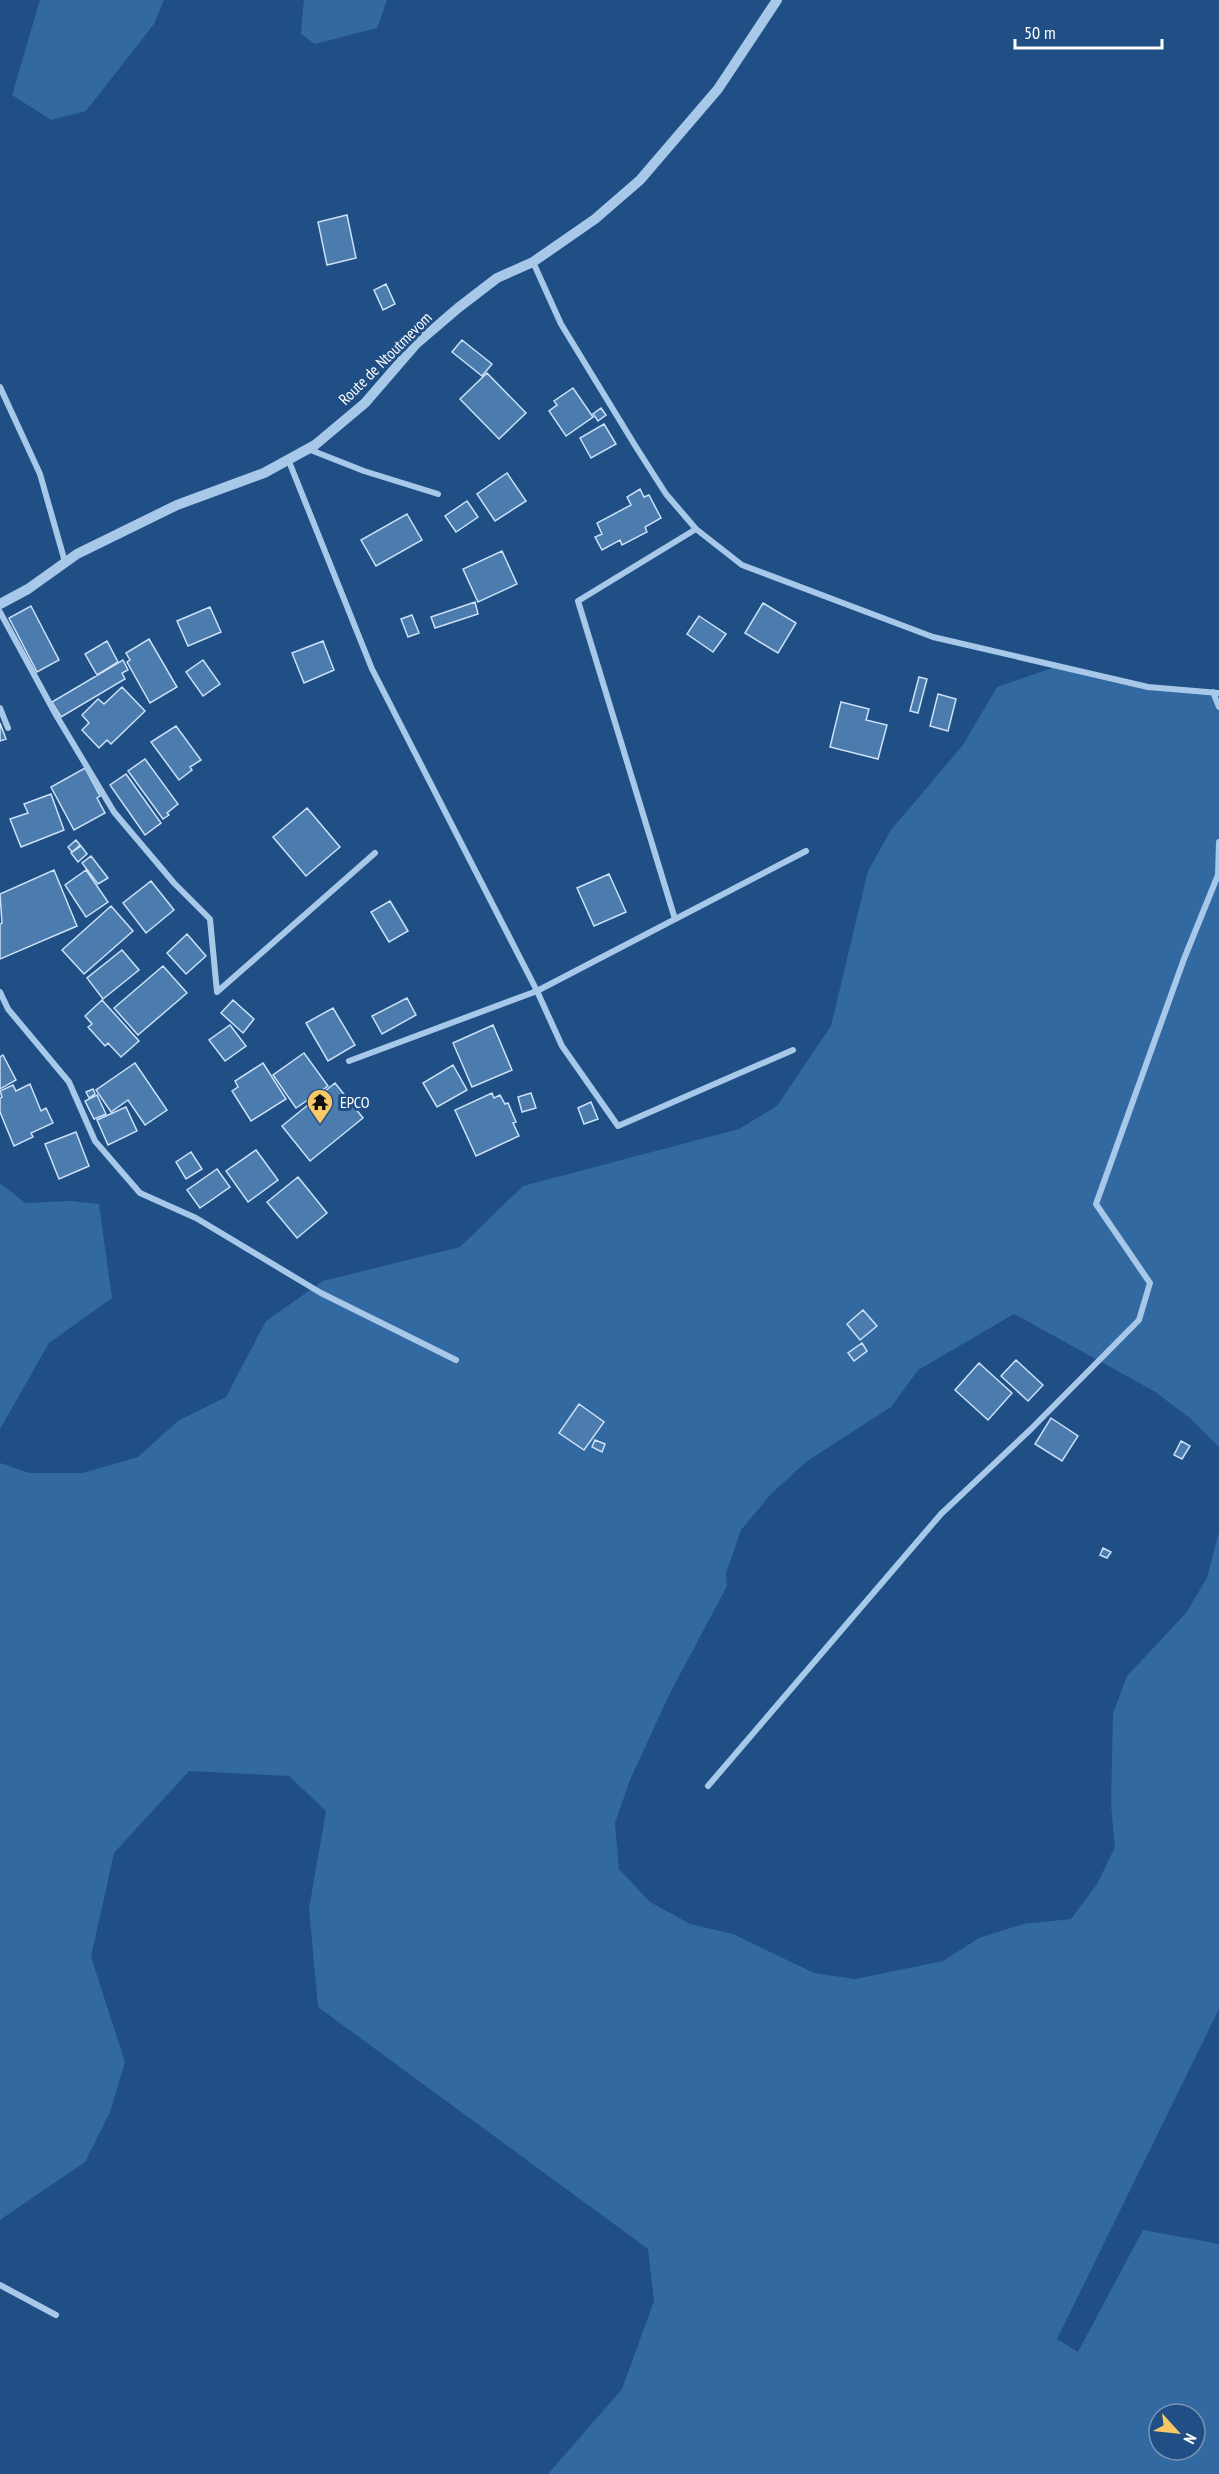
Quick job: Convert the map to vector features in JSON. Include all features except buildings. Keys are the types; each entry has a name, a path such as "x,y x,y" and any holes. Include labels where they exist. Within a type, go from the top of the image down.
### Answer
{"street":[{"name":"Route de Ntoutmevom","path":"0,604 28,589 77,554 177,505 264,472 307,449 365,403 416,344 458,308 496,278 533,261 595,219 640,180 718,89 777,0"},
{"path":"533,261 561,324 666,494 696,529 742,564 933,637 1148,687 1216,692 1219,707"},
{"path":"0,387 40,474 65,562"},
{"path":"307,449 364,471 438,494"},
{"path":"288,459 372,669 537,991 562,1046 618,1126 793,1050"},
{"path":"675,919 578,602 696,529"},
{"path":"0,612 56,715 114,812 174,883 210,919 217,992 375,854"},
{"path":"0,708 8,728"},
{"path":"708,1786 940,1514 1030,1430 1139,1320 1150,1282 1096,1204 1184,959 1218,875 1219,843"},
{"path":"349,1061 537,991 806,851"},
{"path":"0,992 8,1009 69,1082 95,1141 140,1193 196,1218 321,1293 456,1360"},
{"path":"0,2284 56,2315"}],"shaded area":[{"path":"40,0 164,0 154,24 86,111 51,120 12,95"},
{"path":"304,0 387,0 377,28 315,44 301,34"},
{"path":"1055,667 1148,687 1219,693 1219,1447 1191,1419 1154,1391 1014,1314 918,1370 891,1407 807,1461 771,1494 741,1530 726,1573 727,1586 668,1697 630,1780 615,1823 619,1869 650,1902 690,1924 733,1934 814,1973 855,1979 943,1961 979,1938 1023,1924 1071,1919 1097,1884 1115,1847 1111,1804 1113,1714 1127,1676 1186,1613 1207,1578 1219,1532 1219,2009 1057,2339 1078,2352 1143,2230 1219,2244 1219,2474 548,2474 622,2389 654,2301 648,2249 318,2007 309,1909 326,1811 289,1776 189,1771 114,1853 91,1957 125,2062 110,2112 85,2162 0,2220 0,1463 29,1473 83,1473 138,1457 178,1421 226,1397 266,1321 323,1281 460,1247 523,1186 739,1129 777,1106 831,1026 868,871 891,830 963,745 997,687"},
{"path":"0,1183 25,1203 71,1201 99,1204 112,1298 49,1343 0,1429"}],"place":[{"name":"EPCO","path":"320,1125"}]}
